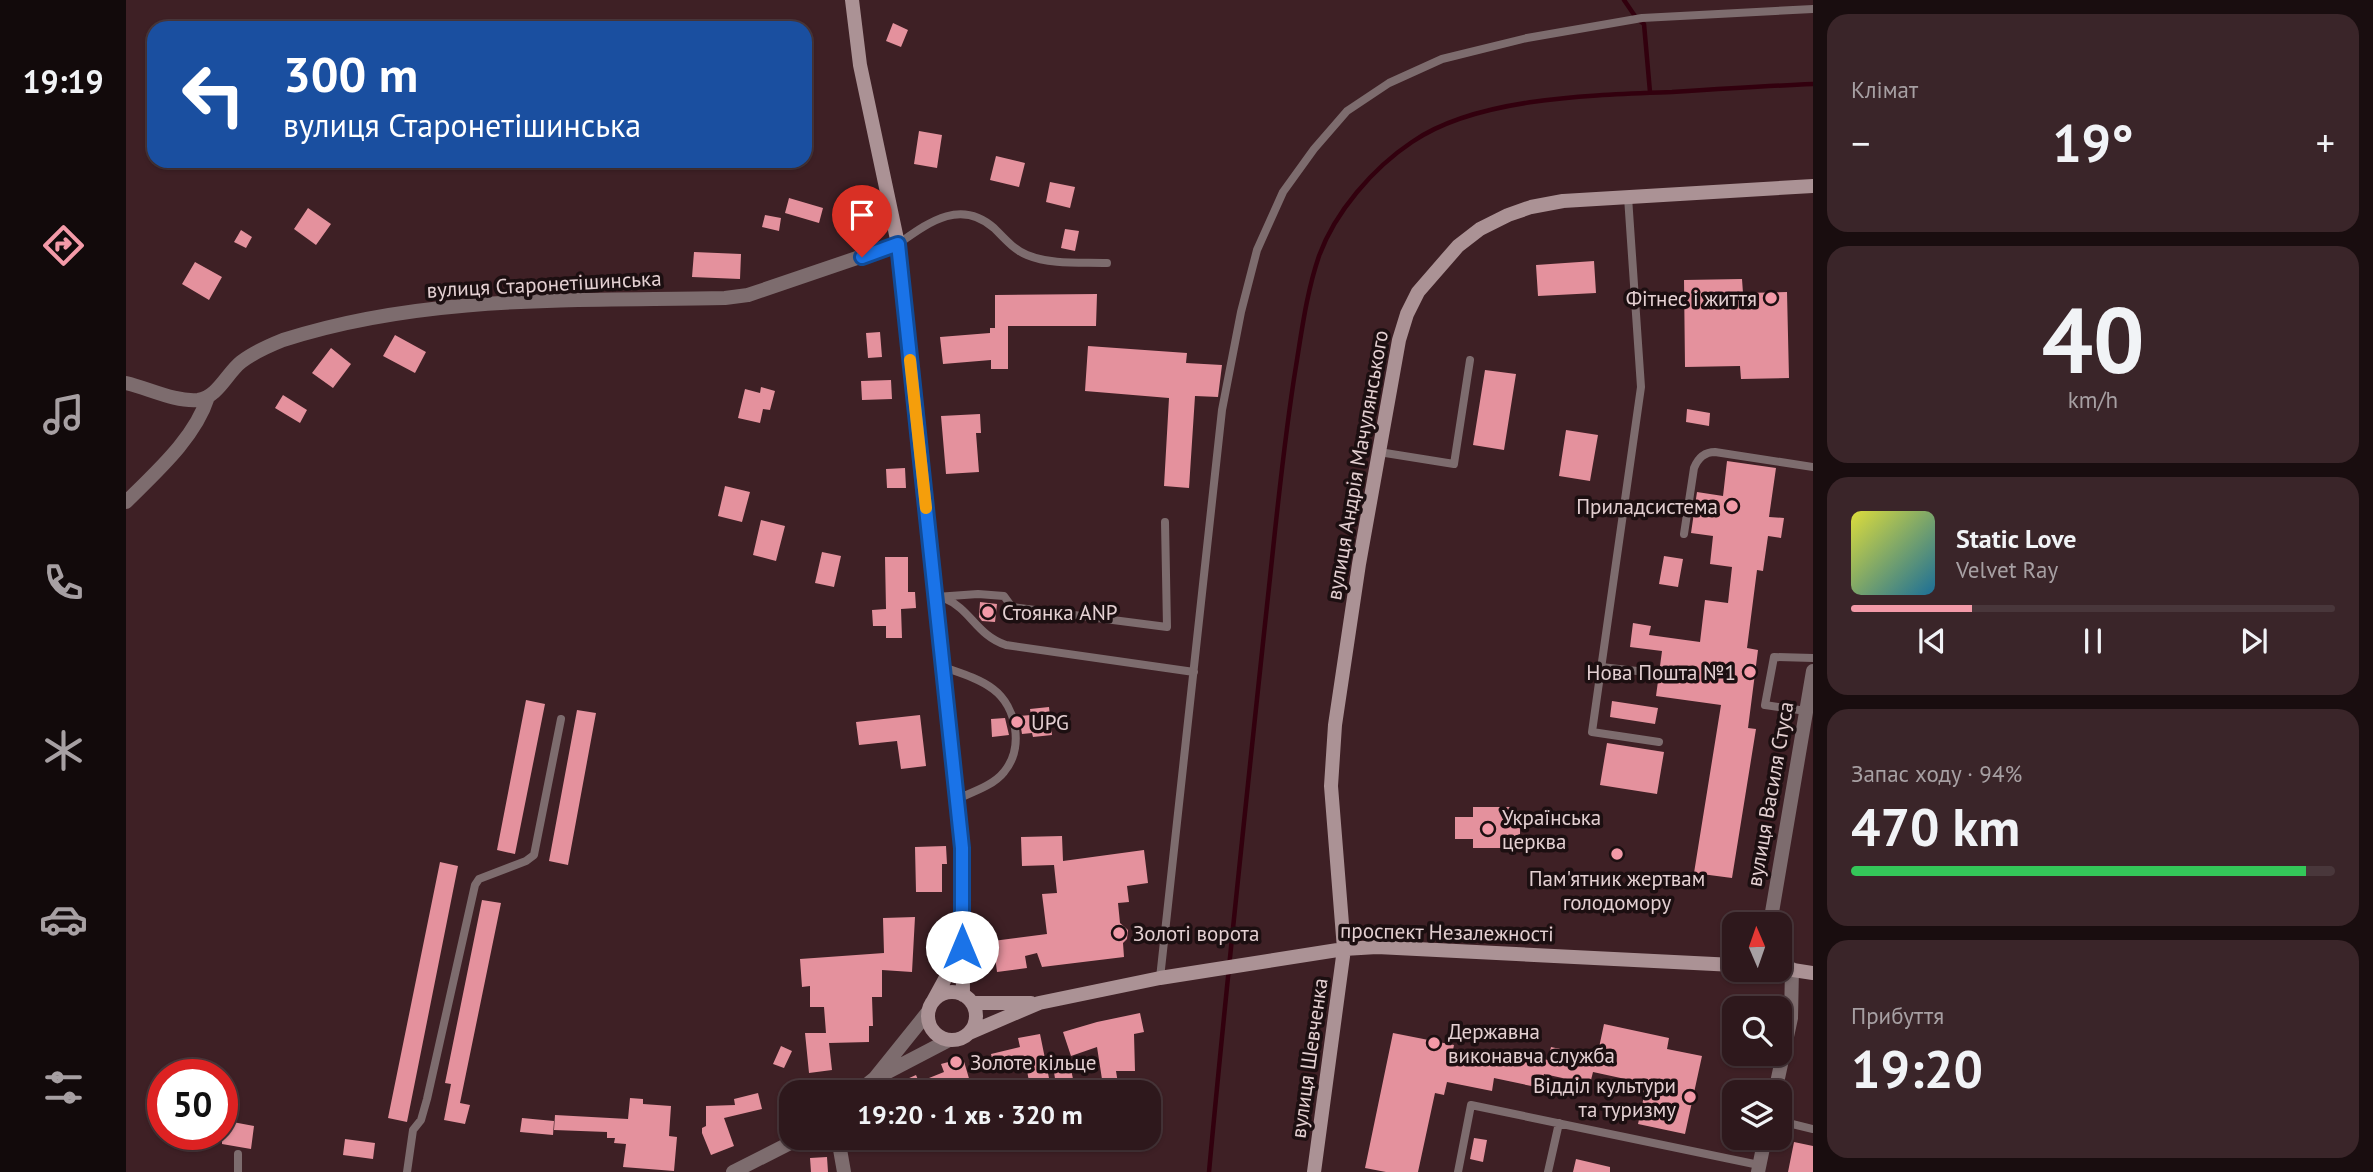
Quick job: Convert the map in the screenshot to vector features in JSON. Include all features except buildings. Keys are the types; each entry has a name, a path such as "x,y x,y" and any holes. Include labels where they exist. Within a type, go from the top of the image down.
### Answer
{"main road":[{"path":"852,0 860,65 898,244 962,848 962,947 967,999 976,1018 969,1033"},
{"name":"вулиця Андрія Мачулянського","path":"1344,948 1331,786 1334,737 1343,666 1391,376 1407,314 1418,292 1458,246 1480,229 1531,207 1563,201 1813,186"},
{"path":"962,947 930,1008 928,1020 935,1034 949,1040 963,1037 1039,1003"},
{"name":"проспект Незалежності","path":"1039,1003 1160,978 1344,948 1416,949 1722,964"},
{"name":"вулиця Шевченка","path":"1314,1172 1344,948"},
{"path":"1792,970 1813,972"},
{"path":"930,1008 936,998 949,992 967,999 1039,1003"}],"street":[{"name":"вулиця Старонетішинська","path":"126,502 184,440 203,411 208,397 239,364 261,349 350,321 398,313 583,299 725,298 748,295 898,244"},
{"path":"126,383 168,396 197,400 208,397"},
{"name":"вулиця Василя Стуса","path":"1772,912 1813,671"},
{"path":"1778,1080 1791,1018 1787,982"},
{"path":"875,1078 930,1008"},
{"path":"873,1080 949,1040"},
{"path":"733,1172 779,1149"},
{"path":"840,1150 844,1172"},
{"path":"1759,1169 1763,1150"}],"lane":[{"path":"1160,978 1222,410 1241,312 1257,250 1283,192 1314,149 1347,111 1389,83 1442,59 1527,38 1642,18 1813,9"},
{"path":"1628,197 1641,387 1592,732 1658,742"},
{"path":"898,244 942,218 967,214 979,218 1017,250 1033,257 1053,261 1107,263"},
{"path":"1379,452 1454,464 1470,360"},
{"path":"1684,534 1694,468 1698,459 1706,454 1716,453 1813,467"},
{"path":"936,597 978,594 1004,596 1012,607 1167,628 1165,522"},
{"path":"936,597 953,602 986,636 1006,645 1194,672"},
{"path":"1806,711 1765,705 1774,657 1813,658"},
{"path":"943,667 975,679 994,690 1007,703 1014,724 1016,745 1011,762 1004,773 957,799"},
{"path":"1601,667 1646,673"},
{"path":"407,1172 413,1130 421,1120 427,1100 475,885 479,879 526,862 534,855 561,719"},
{"path":"1458,1172 1471,1105 1759,1169"},
{"path":"1548,1172 1559,1123"},
{"path":"1792,1124 1813,1129"},
{"path":"238,1154 238,1172"}],"waterway":[{"path":"1624,0 1637,19 1644,24 1650,92"},
{"path":"1209,1172 1288,421 1311,283 1319,256 1335,223 1357,192 1397,153 1439,127 1469,116 1502,107 1573,97 1813,84"}],"slow traffic":[{"path":"910,360 926,508"}],"place":[{"name":"Фітнес і життя","path":"1771,298"},
{"name":"Приладсистема","path":"1732,506"},
{"name":"Стоянка ANP","path":"988,612"},
{"name":"Нова Пошта №1","path":"1750,672"},
{"name":"UPG","path":"1017,722"},
{"name":"Українська церква","path":"1488,829"},
{"name":"Пам'ятник жертвам голодомору","path":"1617,854"},
{"name":"Золоті ворота","path":"1119,933"},
{"name":"Державна виконавча служба","path":"1434,1043"},
{"name":"Золоте кільце","path":"956,1062"},
{"name":"Відділ культури та туризму","path":"1690,1097"}],"route":[{"path":"862,257 898,244 962,848 962,947"}]}
